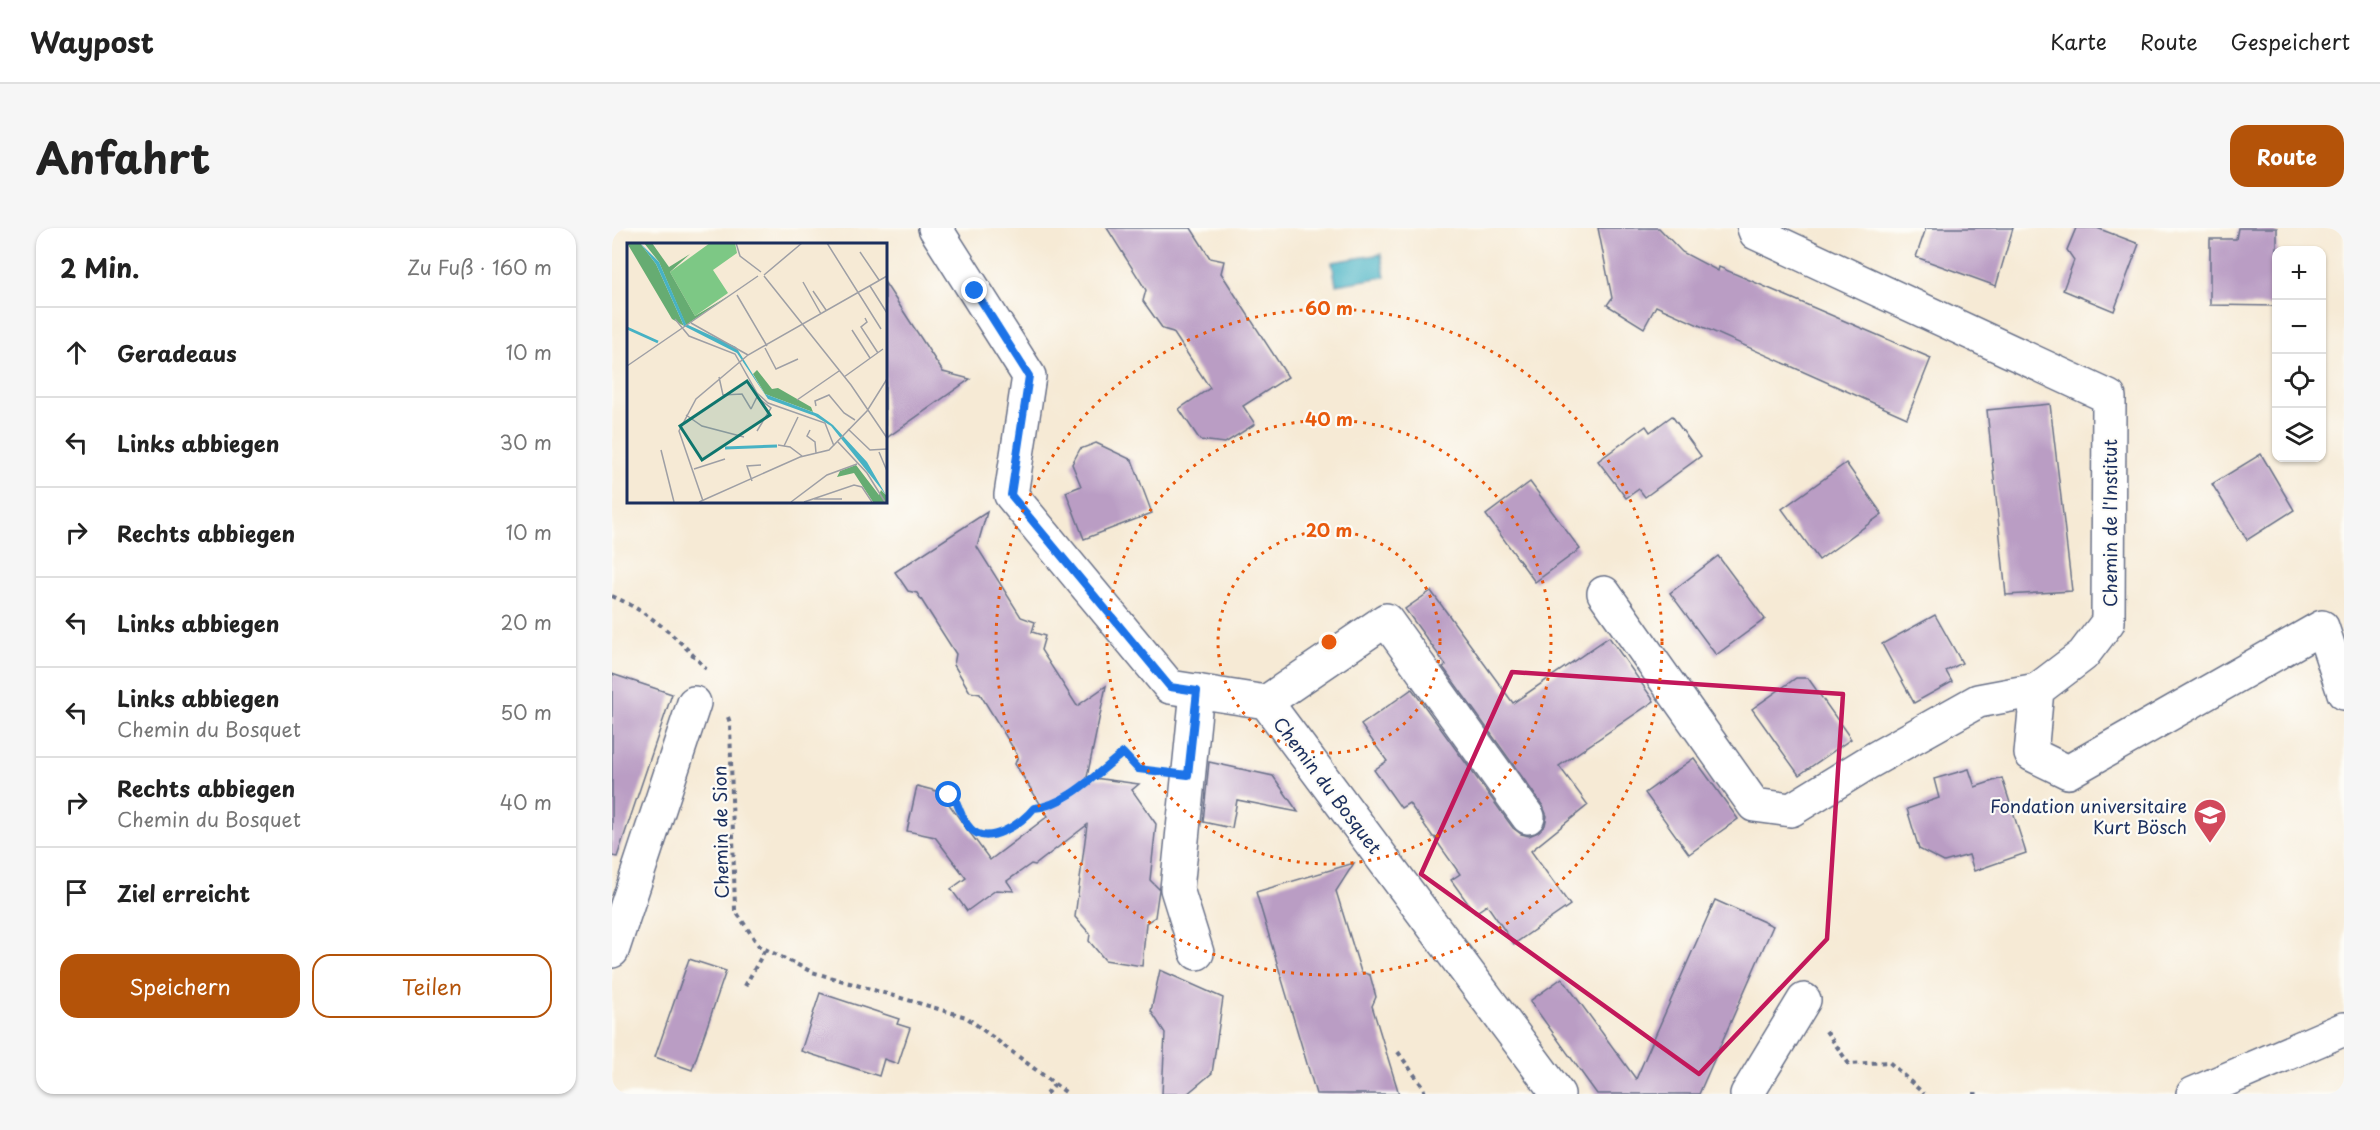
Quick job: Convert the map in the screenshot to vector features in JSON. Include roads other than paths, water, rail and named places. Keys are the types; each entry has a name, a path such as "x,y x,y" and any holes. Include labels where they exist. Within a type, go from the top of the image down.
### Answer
{"street":[{"name":"Chemin du Bosquet","path":"935,228 1029,376 1011,495 1170,687 1266,702 1558,1094"},
{"name":"Chemin de l'Institut","path":"1754,228 1756,233 2109,397 2108,622 2083,655 2037,690"},
{"path":"1604,593 1754,805 1791,810 1869,762 1978,701 2037,690 2031,754 2068,772 2322,627 2344,693"},
{"path":"1266,702 1386,620 1528,817"},
{"path":"1197,691 1177,889 1197,953"},
{"path":"612,951 694,703"},
{"path":"1747,1094 1804,1000"},
{"path":"2193,1094 2344,1029"}],"water":[{"path":"1381,254 1385,277 1336,285 1332,262"}],"place":[{"name":"Fondation universitaire Kurt Bösch","path":"2210,844"}]}
